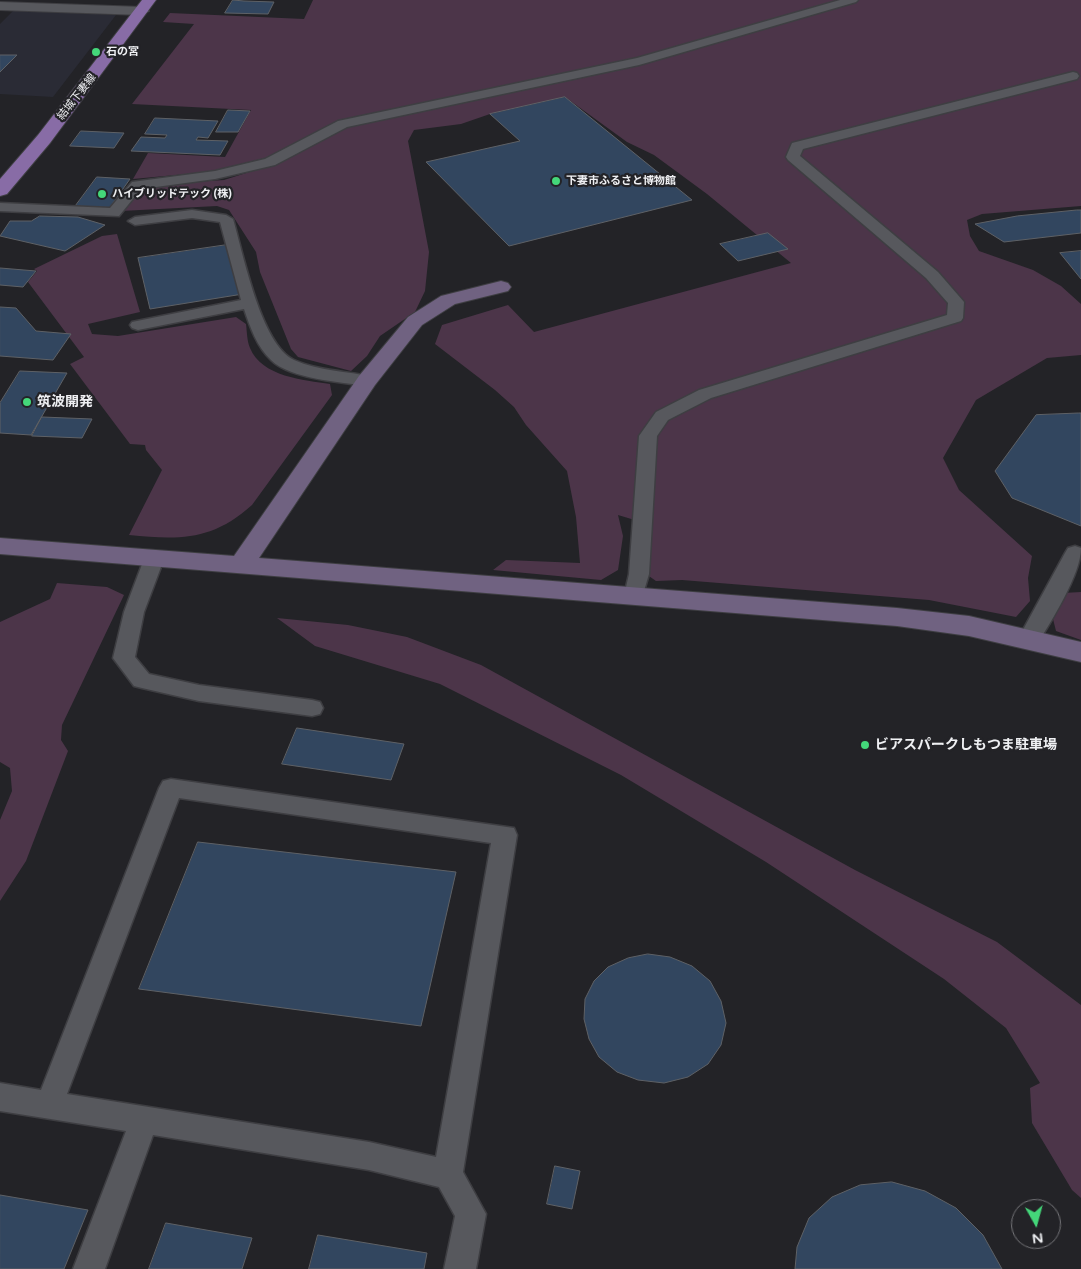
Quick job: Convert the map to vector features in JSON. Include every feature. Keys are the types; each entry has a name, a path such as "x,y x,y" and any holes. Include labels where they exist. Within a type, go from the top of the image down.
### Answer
{"main road":[{"name":"結城下妻線","path":"0,190 44,139 145,6"}],"street":[{"path":"0,6 145,6"},
{"path":"241,565 367,381 414,320 448,300 501,286"},
{"path":"0,546 897,618 969,626 1081,652"}],"lane":[{"path":"0,207 114,213 137,185 215,175 270,162 343,124 639,61 852,0"},
{"path":"634,596 639,574 648,436 662,416 705,394 955,318 956,302 932,275 793,156 797,146 1078,77"},
{"path":"135,221 192,214 226,219 259,329 278,358 307,370 367,381"},
{"path":"138,325 251,303"},
{"path":"1029,639 1039,624 1074,553"},
{"path":"154,559 134,612 124,658 142,680 199,692 312,708"},
{"path":"49,1105 171,788 505,835 448,1175 471,1214 460,1269"},
{"path":"0,1097 368,1156 448,1175"},
{"path":"89,1269 144,1120"}],"shaded area":[{"path":"313,0 1081,0 1081,206 982,214 967,220 970,236 979,251 1033,270 1061,286 1081,304 1081,355 1047,358 976,400 943,458 959,490 1032,556 1028,578 1030,601 1016,617 929,600 682,580 656,581 646,574 648,524 618,515 623,536 618,570 601,580 493,570 506,560 580,563 576,517 567,471 526,425 514,407 435,344 442,325 508,305 534,332 791,263 707,194 654,155 627,142 565,97 490,114 461,124 414,130 408,141 429,252 425,291 415,312 380,336 367,356 351,371 298,357 291,349 260,272 256,252 229,210 217,206 121,211 134,194 144,188 164,184 224,180 265,167 265,158 208,172 133,179 148,153 225,157 251,110 132,104 194,24 163,22 170,13 304,19"},
{"path":"14,10 116,15 53,97 0,94 0,24"},
{"path":"117,234 140,312 88,324 92,334 118,336 236,317 246,324 250,348 256,358 264,365 285,375 330,384 332,395 252,505 223,526 209,532 179,537 129,535 162,470 146,450 145,445 130,444 70,364 84,357 28,282 37,271 34,269 102,236"},
{"path":"57,583 107,587 124,595 62,725 61,740 68,751 26,861 0,901 0,820 12,791 10,768 0,762 0,622 50,599"},
{"path":"1081,592 1081,640 1056,631 1052,615 1063,593"},
{"path":"277,618 348,625 407,637 481,665 855,870 997,942 1081,1005 1081,1198 1072,1190 1032,1123 1030,1088 1040,1083 1006,1028 944,979 766,862 621,775 440,684 315,646"}],"building":[{"path":"233,0 274,2 268,14 225,13"},
{"path":"0,55 17,55 0,72"},
{"name":"下妻市ふるさと博物館","path":"565,97 692,200 509,246 426,162 520,141 490,114"},
{"path":"228,110 250,111 238,132 216,132"},
{"path":"155,118 218,121 208,138 198,137 196,140 228,141 220,155 131,151 141,137 165,138 167,135 145,134"},
{"path":"81,131 124,133 114,148 70,146"},
{"name":"ハイブリッドテック (株)","path":"97,177 130,179 108,210 74,208"},
{"path":"1081,210 1081,233 1004,242 975,224 1017,216"},
{"path":"40,216 78,217 105,225 65,251 0,236 10,221 31,221"},
{"path":"768,233 788,249 738,261 720,244"},
{"path":"227,245 243,294 150,309 138,258"},
{"path":"1081,251 1081,279 1060,253"},
{"path":"0,268 36,271 23,287 0,285"},
{"path":"0,307 16,308 36,331 71,334 53,360 0,356"},
{"path":"20,371 67,373 31,435 0,433 0,403"},
{"path":"1081,413 1081,526 1012,498 995,471 1036,415"},
{"path":"42,417 92,419 82,438 32,436"},
{"path":"297,728 404,744 391,780 282,764"},
{"path":"198,842 456,872 421,1026 139,989"},
{"path":"648,954 670,957 692,966 710,981 721,1001 726,1023 721,1045 708,1064 688,1077 664,1083 638,1080 617,1072 599,1057 589,1039 584,1019 585,999 594,981 608,967 628,958"},
{"path":"555,1166 580,1171 572,1209 547,1204"},
{"path":"892,1182 925,1191 956,1208 983,1235 1002,1269 795,1269 797,1247 809,1218 832,1197 860,1185"},
{"path":"0,1195 88,1210 64,1269 0,1269"},
{"path":"166,1223 252,1238 242,1269 149,1269"},
{"path":"318,1235 427,1253 424,1269 309,1269"}],"place":[{"name":"石の宮","path":"96,52"},
{"name":"下妻市ふるさと博物館","path":"556,181"},
{"name":"ハイブリッドテック (株)","path":"102,194"},
{"name":"筑波開発","path":"27,402"},
{"name":"ビアスパークしもつま駐車場","path":"865,745"}]}
